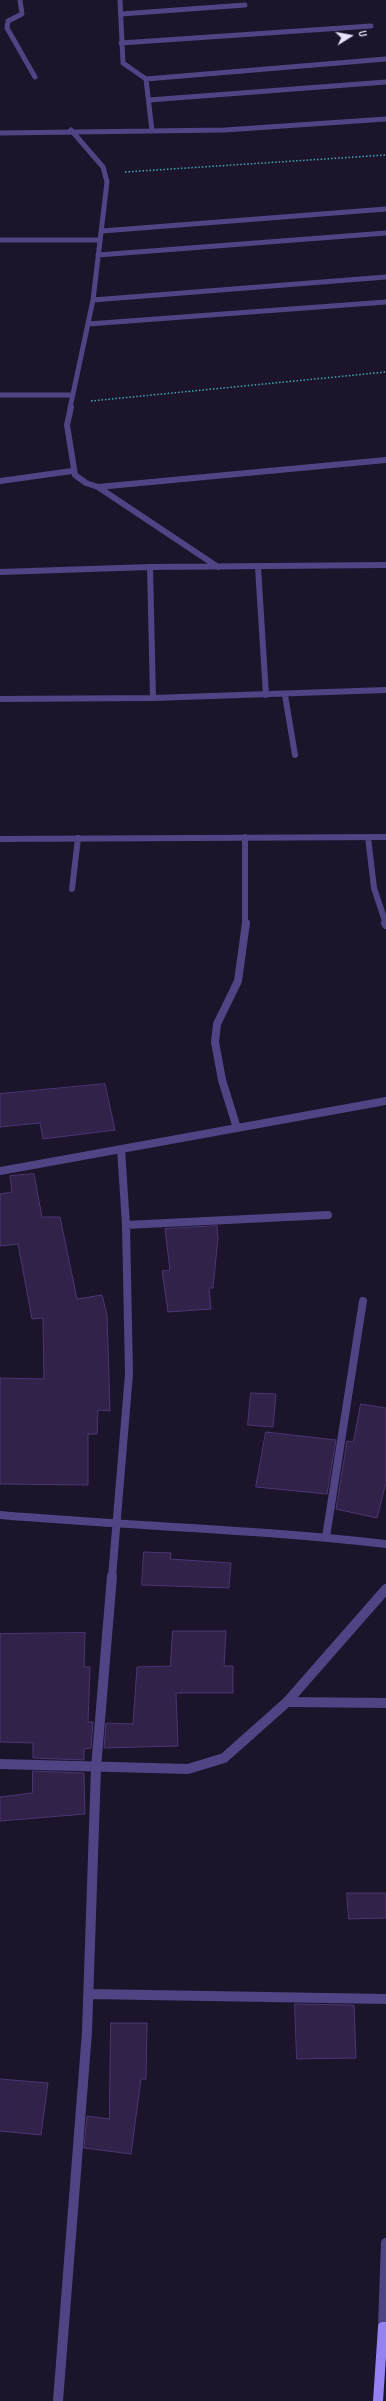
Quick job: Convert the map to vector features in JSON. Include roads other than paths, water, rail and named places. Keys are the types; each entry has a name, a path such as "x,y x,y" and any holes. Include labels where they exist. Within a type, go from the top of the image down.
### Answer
{"main road":[{"path":"378,2401 384,2327"}],"street":[{"path":"20,0 22,14 8,21 7,28 35,77"},
{"path":"120,0 123,63 146,79 386,60"},
{"path":"120,14 245,5"},
{"path":"121,43 371,26"},
{"path":"146,79 152,131"},
{"path":"148,100 386,82"},
{"path":"0,133 71,130 225,130 386,119"},
{"path":"71,130 103,167 107,182 93,300 72,395 67,425 72,471 83,482 98,488 218,567"},
{"path":"102,231 386,210"},
{"path":"98,255 386,233"},
{"path":"0,240 100,240"},
{"path":"93,300 386,277"},
{"path":"88,324 386,302"},
{"path":"0,395 72,395"},
{"path":"98,488 386,460"},
{"path":"0,481 72,471"},
{"path":"0,572 150,567 386,565"},
{"path":"150,567 153,698"},
{"path":"258,567 266,695"},
{"path":"0,698 153,698 285,695 386,690"},
{"path":"285,695 295,755"},
{"path":"237,1128 217,1058 216,1029 234,994 240,975 245,927 245,837"},
{"path":"368,837 374,888 386,925"},
{"path":"0,839 386,837"},
{"path":"72,889 78,838"},
{"path":"0,1171 386,1101"},
{"path":"58,2401 89,1994 96,1768 129,1374 126,1225 121,1149"},
{"path":"126,1225 328,1215"},
{"path":"326,1537 363,1301"},
{"path":"0,1515 117,1525 326,1537 386,1544"},
{"path":"0,1764 96,1768 188,1769 224,1758 287,1702 386,1589"},
{"path":"287,1702 386,1703"},
{"path":"89,1994 386,1999"},
{"path":"384,2327 386,2243"}]}
